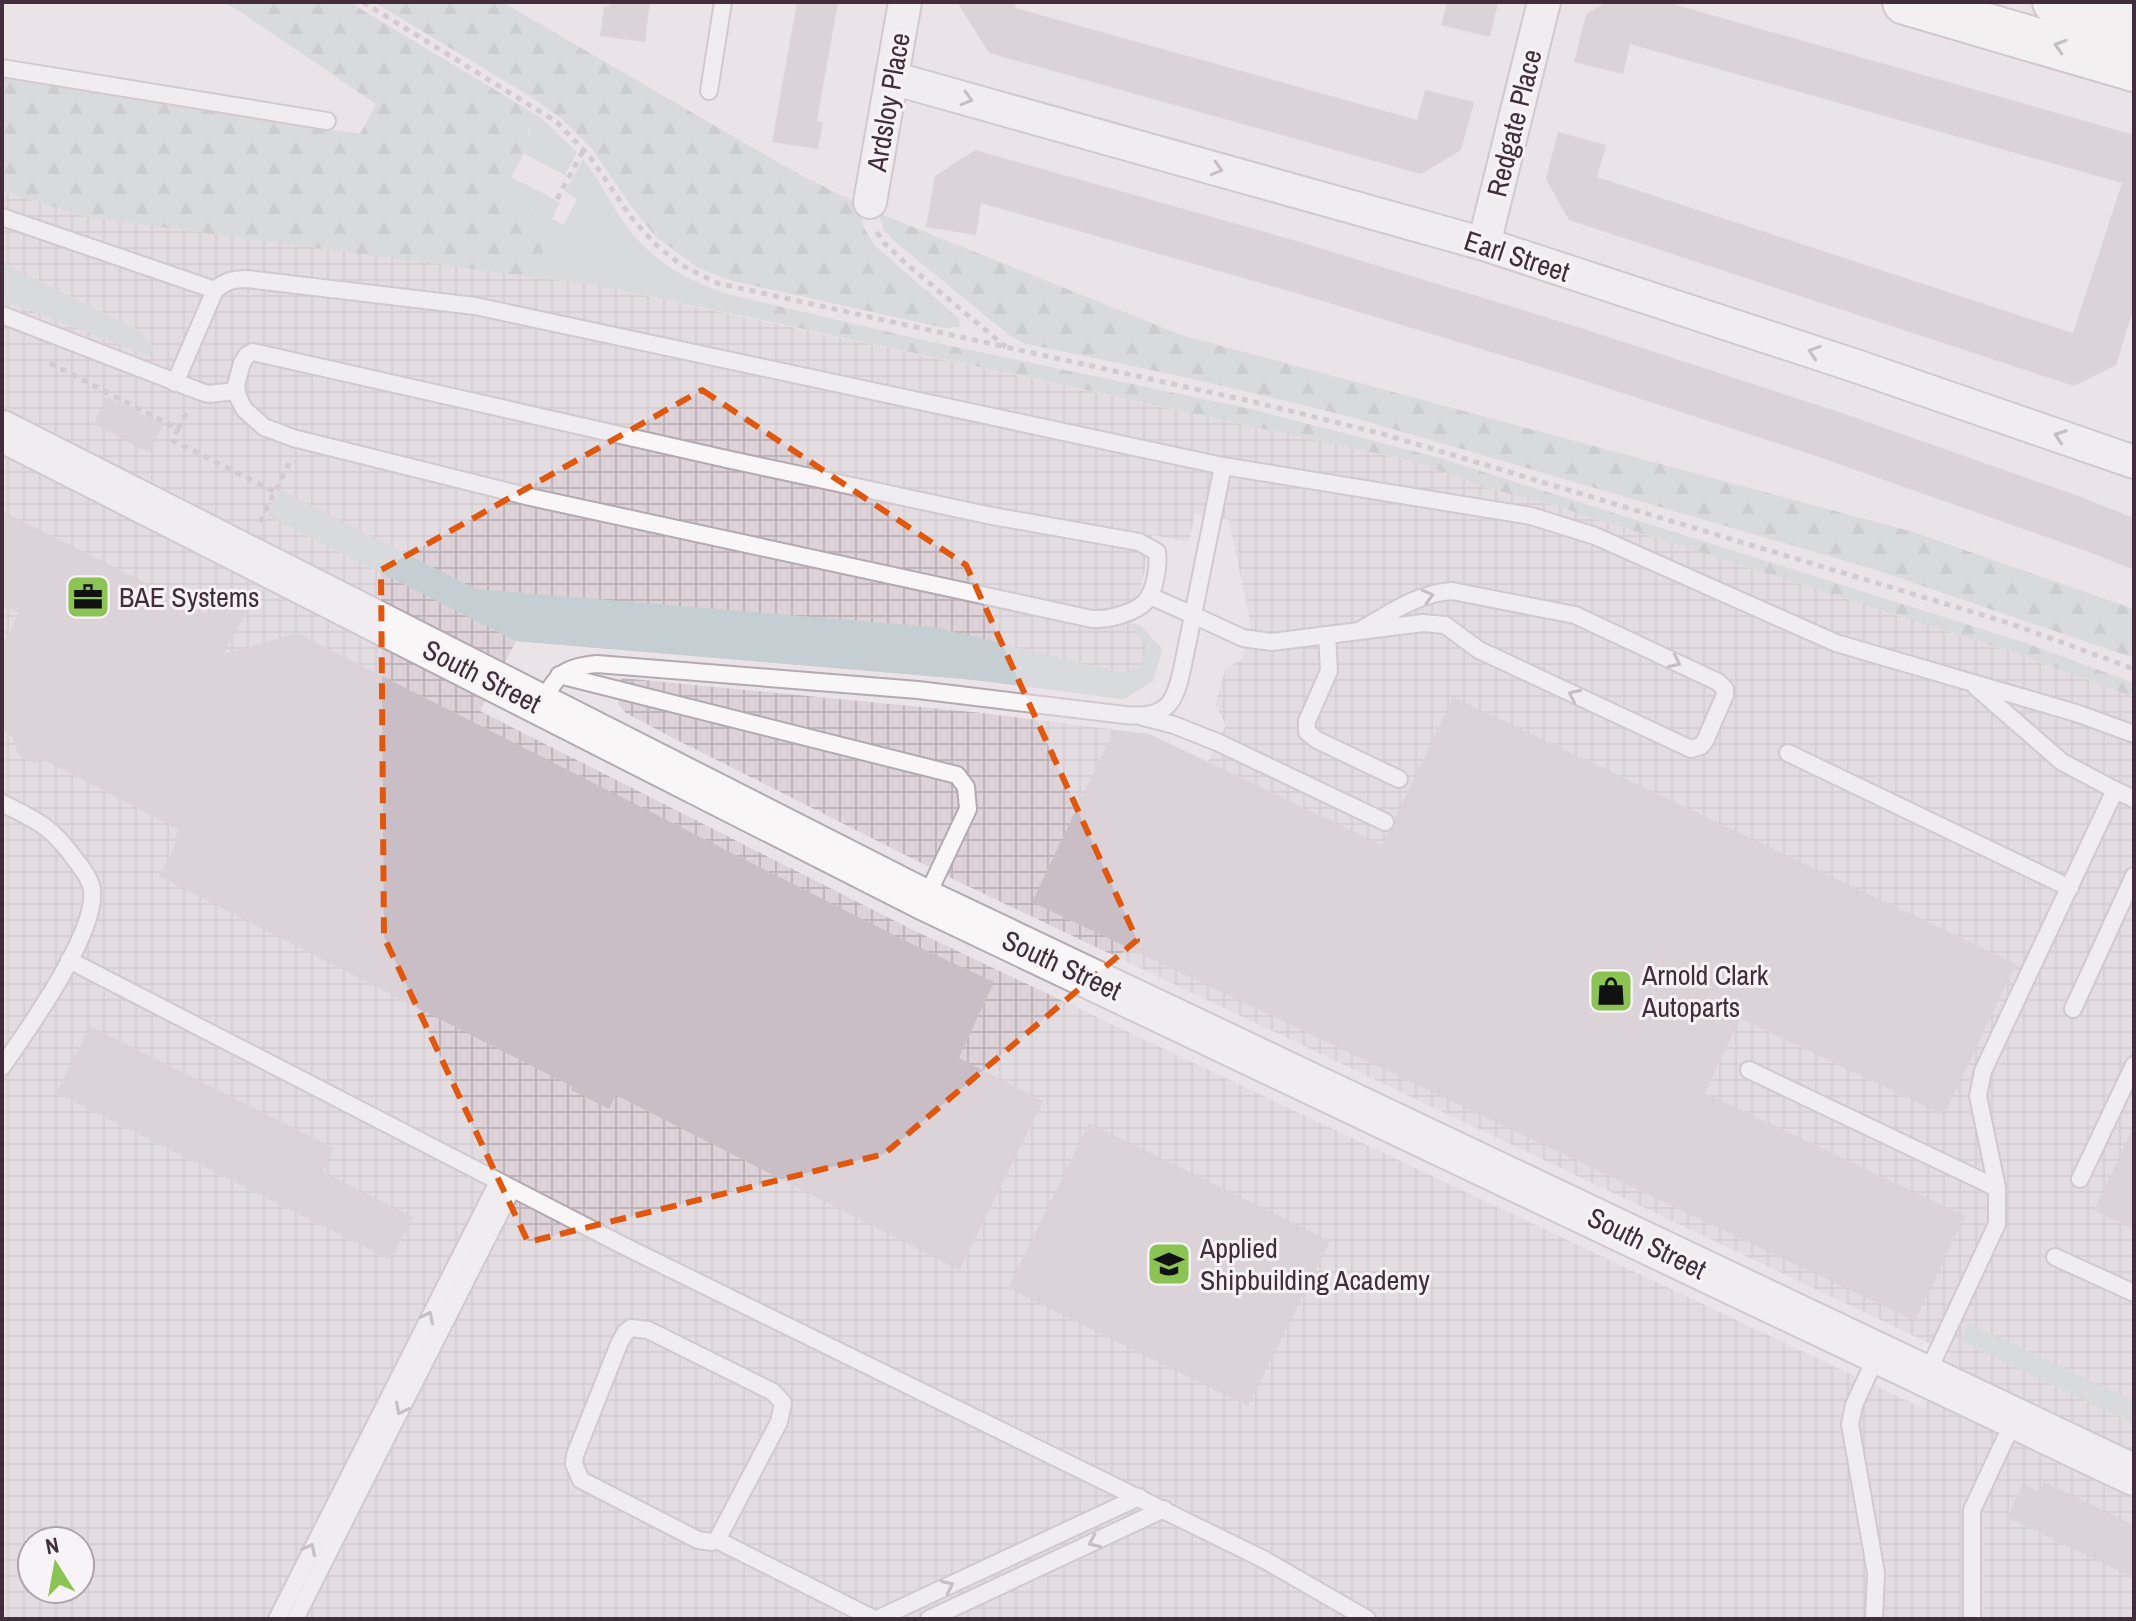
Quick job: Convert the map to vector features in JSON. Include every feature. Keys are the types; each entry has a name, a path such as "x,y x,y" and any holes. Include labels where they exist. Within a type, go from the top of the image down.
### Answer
{"main road":[{"path":"1905,2 2134,69"},
{"path":"2055,2 2134,26"}],"street":[{"name":"Ardsloy Place","path":"870,202 905,2"},
{"name":"Redgate Place","path":"1484,244 1544,2"},
{"name":"Earl Street","path":"892,78 1484,244 1856,366 2134,462"},
{"name":"South Street","path":"2,431 550,690 925,900 2134,1475"}],"lane":[{"path":"709,91 723,2"},
{"path":"2,68 327,121"},
{"path":"2,217 215,290"},
{"path":"175,383 215,290 234,279 475,306 1223,466 1346,488 1501,510 1562,525 1595,536 1836,643 2098,720 2134,734"},
{"path":"2,315 208,394 236,391"},
{"path":"253,352 267,353 731,460 987,515 1139,542 1157,552 1158,566 1150,596 1139,607 1106,619 1092,619 498,490 285,436 252,418 236,391 244,359 253,352"},
{"path":"1137,716 1165,709 1177,691 1223,466"},
{"path":"1150,596 1237,636 1257,641 1272,642 1423,623 1445,625 1479,650 1691,749 1705,741 1725,695 1725,689 1718,682 1575,615 1467,594 1433,592 1359,631"},
{"path":"1327,636 1329,671 1307,721 1307,732 1317,740 1399,779"},
{"path":"550,690 581,666 617,665 918,690 1137,716 1174,725 1217,742 1385,822"},
{"path":"1972,683 2062,762 2134,799"},
{"path":"550,690 957,775 966,787 968,809 925,900"},
{"path":"1788,753 2070,888"},
{"path":"1926,1376 1993,1235 1998,1213 1997,1188 1979,1109 1979,1084 2115,790"},
{"path":"2,803 50,828 90,881 92,902 69,960 2,1067"},
{"path":"2073,1009 2134,876"},
{"path":"69,960 505,1186 1263,1559 1367,1619"},
{"path":"2080,1179 2134,1065"},
{"path":"1749,1070 1997,1188"},
{"path":"277,1619 505,1186"},
{"path":"295,1619 505,1186"},
{"path":"2055,1257 2134,1293"},
{"path":"717,1540 779,1422 783,1403 773,1392 648,1330 631,1328 619,1344 579,1443 574,1464 576,1473 587,1484 698,1540 717,1540 876,1619 1139,1497"},
{"path":"1874,1619 1876,1573 1850,1424 1854,1405 1878,1353"},
{"path":"1972,1619 1972,1510 2015,1418"},
{"path":"929,1619 1164,1509"}],"path":[{"path":"363,2 557,122 584,149 641,231 667,255 696,274 732,287 1254,402 1383,434 2009,623 2134,669"},
{"path":"557,199 584,149"},
{"path":"870,202 871,217 884,243 1007,348"},
{"path":"40,358 178,429"},
{"path":"191,406 172,440 275,492"},
{"path":"264,514 282,479"}],"highlighted area":[{"path":"702,390 966,565 1137,940 884,1154 528,1242 384,937 381,570"}],"shaded area":[{"name":"BAE Systems","path":"2,191 86,217 595,285 1412,461 1485,487 1556,506 2018,654 2134,697 2134,1619 9,1619 2,1615","holes":["1195,513 1229,520 1251,626 1242,660 1226,668 1215,704 1226,725 1208,762 1149,734 982,713 622,678 618,686 618,704 626,713 671,737 957,881 1950,1353 1924,1409 913,930 480,711 516,641 976,680 1124,699 1153,681 1162,649 1140,625 1133,624 1152,535 1189,542"]}],"green space":[{"path":"226,2 349,2 525,108 529,131 527,143 501,196 547,221 539,278 86,217 2,191 2,76 360,134 376,104"},
{"path":"374,2 502,2 793,171 859,204 864,228 875,246 958,318 960,327 944,328 733,281 700,269 655,236 592,149 561,118"},
{"path":"525,108 540,117 577,152 565,175 523,153 530,132"},
{"path":"583,159 621,219 652,254 699,283 752,300 748,317 595,285 539,278 547,221 500,196 511,177 560,202 552,219 564,225 577,199 565,192"},
{"path":"878,213 1181,335 1913,532 2134,609 2134,658 1873,569 1348,416 1023,343 894,241 884,230"},
{"path":"2,263 142,332 153,349 150,356 2,300"},
{"path":"752,300 927,341 1251,409 1436,457 2026,643 2134,683 2134,697 2018,654 1556,506 1485,487 1412,461 748,317"},
{"path":"280,490 476,589 935,627 1121,673 1140,667 1146,647 1132,624 1140,625 1162,649 1153,681 1124,699 976,680 516,641 268,516"},
{"path":"1969,1323 2134,1401 2134,1424 1961,1341"}],"building":[{"path":"610,2 650,2 645,42 600,36 604,6 609,7"},
{"path":"797,2 838,2 817,121 823,122 818,149 772,142"},
{"path":"957,2 1016,2 1015,8 1417,120 1425,90 1474,102 1461,150 1421,174 989,53"},
{"path":"1447,2 1498,2 1490,37 1441,25"},
{"path":"1607,2 1666,2 2134,135 2134,307 2116,365 2074,386 1569,220 1546,179 1558,132 1606,145 1597,177 2073,333 2122,183 1630,44 1623,74 1574,62 1586,14"},
{"path":"975,150 1300,242 1565,323 1842,413 2081,497 2134,518 2134,570 1813,455 1567,375 981,203 976,235 926,227 935,176"},
{"path":"107,397 163,425 149,452 94,424"},
{"path":"2,511 206,614 217,592 248,608 224,654 297,633 910,943 994,982 959,1058 1043,1101 959,1270 616,1095 609,1109 571,1090 573,1087 159,876 177,841 174,839 179,830 45,760 34,763 18,754 12,735 2,730 2,646 19,613 2,605"},
{"name":"Arnold Clark Autoparts","path":"1453,697 2016,964 1944,1115 1740,1018 1705,1093 1965,1216 1915,1321 1032,902 1114,730 1149,734 1382,845 1395,826 1395,818"},
{"path":"90,1026 334,1148 323,1172 413,1217 391,1260 56,1093"},
{"name":"Applied Shipbuilding Academy","path":"1089,1123 1330,1241 1248,1406 1008,1288"},
{"path":"2134,1126 2134,1229 2094,1210"},
{"path":"2044,1482 2134,1525 2134,1578 2007,1517 2023,1484 2039,1492"}],"place":[{"name":"BAE Systems","path":"88,597"},
{"name":"Arnold Clark Autoparts","path":"1611,991"},
{"name":"Applied Shipbuilding Academy","path":"1169,1264"}]}
